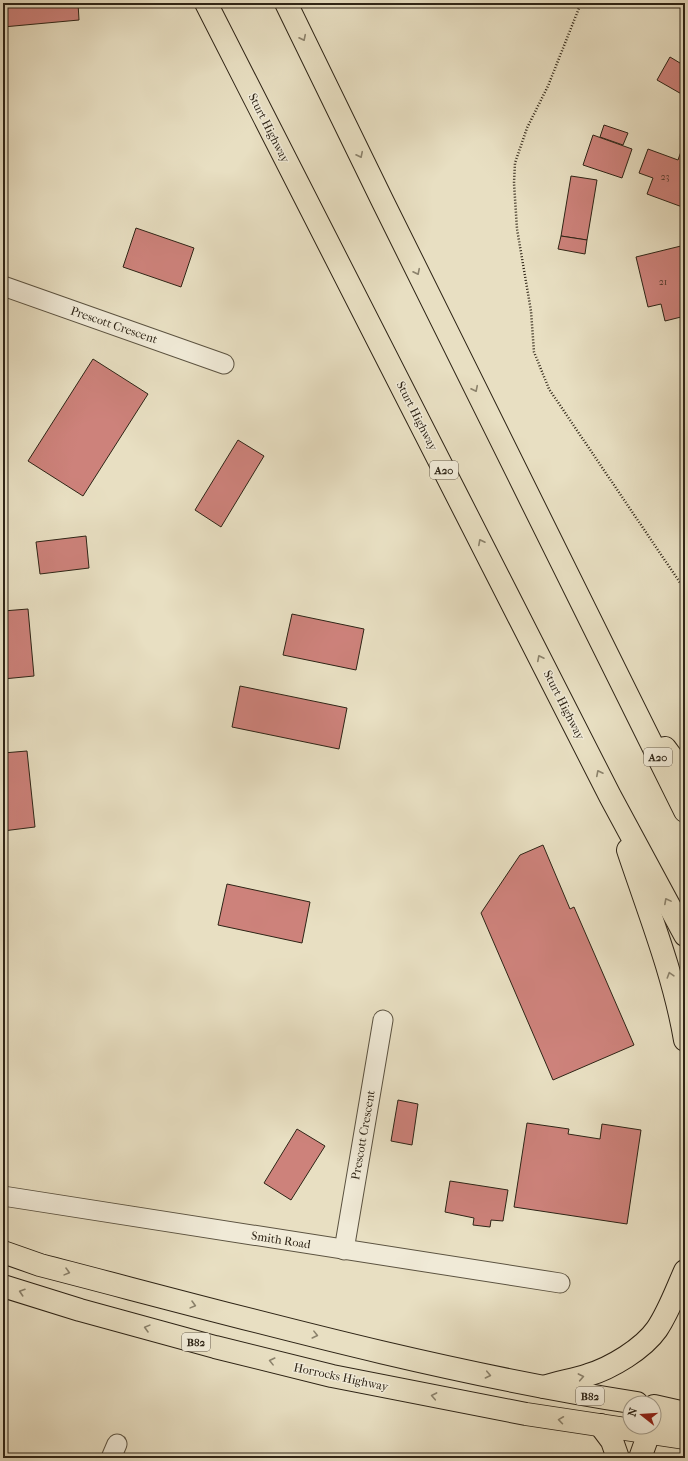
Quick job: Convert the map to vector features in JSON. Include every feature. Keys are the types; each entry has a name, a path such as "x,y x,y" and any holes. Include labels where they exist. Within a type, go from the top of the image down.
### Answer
{"highway":[{"name":"Sturt Highway","path":"206,3 610,796 685,935"},
{"name":"A20","path":"286,3 382,202 685,811"},
{"path":"630,703 685,775"},
{"path":"610,796 662,949 681,1017 685,1040"},
{"name":"B82","path":"3,1252 40,1265 396,1356 544,1387 622,1400"},
{"path":"544,1387 588,1375 606,1368 641,1345 656,1330 669,1308 685,1271"},
{"name":"Horrocks Highway","path":"3,1286 80,1310 200,1343 332,1376 526,1414 622,1429"},
{"path":"662,1408 685,1413"},
{"path":"662,1426 685,1413"},
{"path":"600,1425 612,1441 618,1458"},
{"path":"640,1458 648,1435"},
{"name":"Horrocks Highway","path":"662,1435 685,1438"}],"street":[{"name":"Prescott Crescent","path":"3,286 224,364"},
{"name":"Prescott Crescent","path":"344,1250 383,1020"},
{"name":"Smith Road","path":"3,1196 560,1283"}],"path":[{"path":"581,3 548,86 526,128 515,163 514,183 517,229 531,311 534,352 549,389 685,590"}],"building":[{"path":"3,3 78,3 79,20 3,27"},
{"path":"670,57 685,66 685,96 657,80"},
{"path":"604,125 628,133 623,145 600,137"},
{"path":"593,135 632,149 622,178 583,165"},
{"path":"685,140 685,208 647,194 653,178 639,173 648,149 678,160"},
{"path":"571,176 597,180 587,240 561,236"},
{"path":"136,228 194,248 181,287 123,267"},
{"path":"561,236 587,240 585,254 558,249"},
{"path":"685,245 685,316 665,321 661,304 648,307 636,257"},
{"path":"93,359 148,394 83,496 28,461"},
{"path":"238,440 264,456 221,527 195,510"},
{"path":"86,536 89,568 40,574 36,542"},
{"path":"28,609 34,676 3,679 3,611"},
{"path":"292,614 364,629 356,670 283,655"},
{"path":"240,686 347,708 339,749 232,727"},
{"path":"27,751 35,827 3,831 3,753"},
{"path":"543,845 570,909 574,907 634,1045 553,1080 481,913 520,855"},
{"path":"227,884 310,902 302,943 218,925"},
{"path":"398,1100 418,1104 412,1145 391,1141"},
{"path":"527,1123 569,1129 568,1134 600,1139 602,1124 641,1130 627,1224 514,1207"},
{"path":"297,1129 325,1146 291,1200 264,1183"},
{"path":"450,1181 508,1190 503,1221 491,1220 490,1227 473,1225 474,1218 445,1212"}]}
